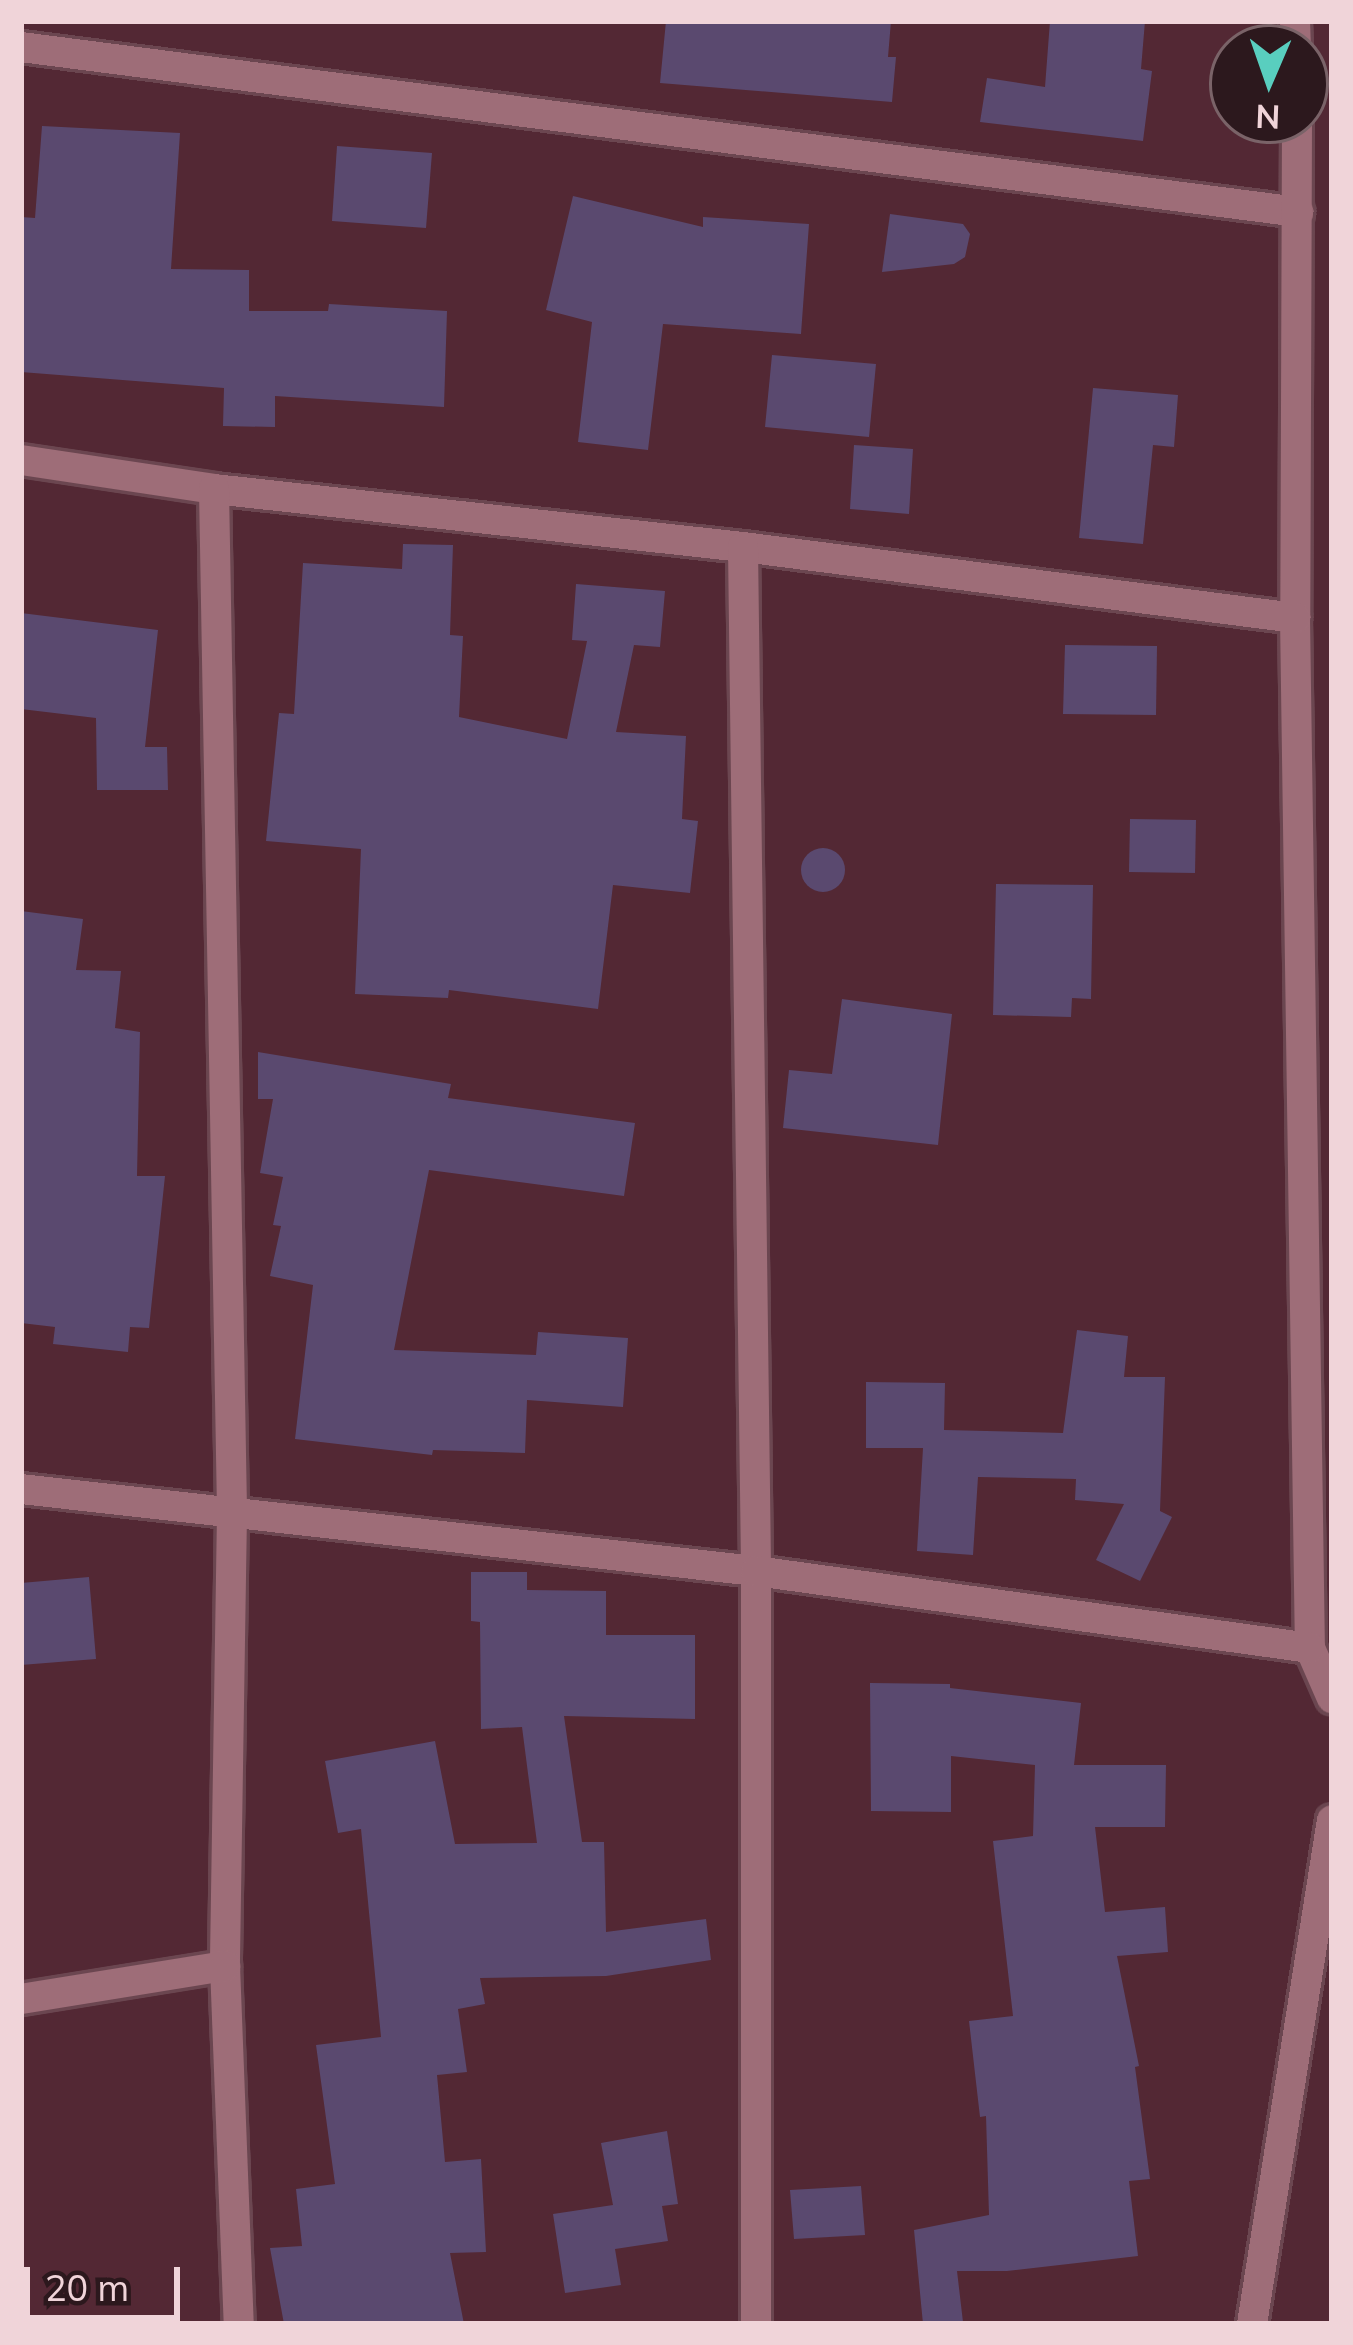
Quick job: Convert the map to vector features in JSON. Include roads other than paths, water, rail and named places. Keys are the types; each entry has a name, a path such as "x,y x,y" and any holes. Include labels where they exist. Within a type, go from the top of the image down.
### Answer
{"street":[{"path":"21,46 1298,212"},
{"path":"1297,144 1295,618 1310,1648 1332,1698"},
{"path":"21,460 214,489 743,547 1295,618"},
{"path":"214,489 232,1513 225,1966 239,2324"},
{"path":"743,547 756,1571 756,2324"},
{"path":"21,1489 756,1571 1310,1648"},
{"path":"1252,2324 1332,1820"},
{"path":"21,1999 225,1966"}]}
